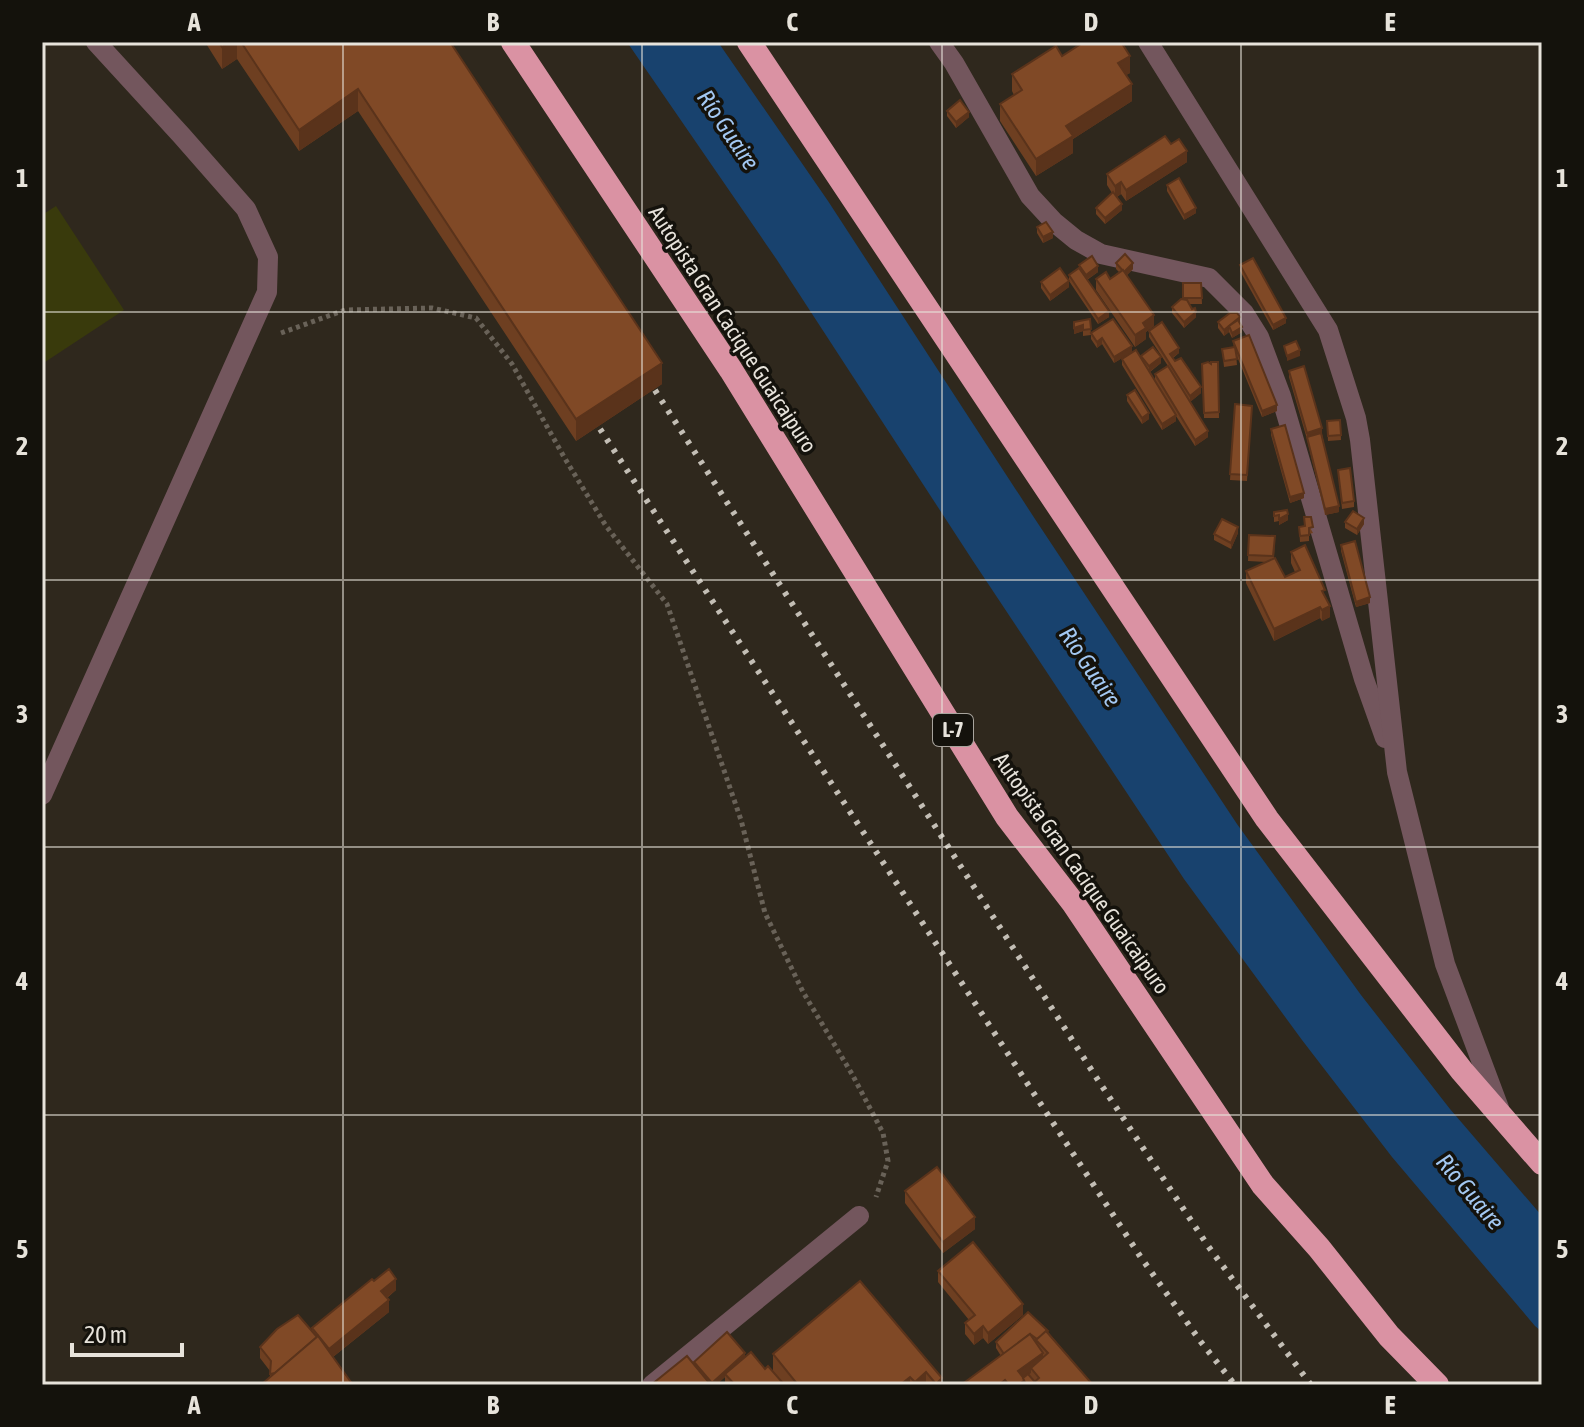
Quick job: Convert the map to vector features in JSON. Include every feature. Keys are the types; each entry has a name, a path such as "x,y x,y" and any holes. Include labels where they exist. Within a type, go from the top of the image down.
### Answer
{"highway":[{"name":"Autopista Gran Cacique Guaicaipuro","path":"513,42 731,370 1007,817 1074,904 1263,1185 1319,1248 1389,1336 1437,1385"},
{"path":"749,42 1267,819 1462,1071 1542,1163"}],"street":[{"path":"42,795 267,292 268,257 246,209 96,42"},
{"path":"939,42 1030,196 1054,222 1076,240 1101,254 1209,278 1244,313 1259,337 1281,396 1364,679 1397,772 1445,964 1501,1115"},
{"path":"1148,42 1328,330 1360,440 1397,772"},
{"path":"652,1385 859,1216"}],"path":[{"path":"242,347 345,310 432,308 476,318 512,364 606,526 667,604 741,820 765,913 803,992 883,1133 888,1161 876,1197 859,1216"}],"shaded area":[{"path":"56,206 124,310 42,364 42,215"}],"water":[{"name":"Río Guaire","path":"627,42 718,42 828,201 1237,824 1361,995 1450,1109 1542,1216 1542,1332 1392,1157 1184,879 777,260"}],"building":[{"path":"241,42 450,42 662,363 576,419 358,89 299,130"},
{"path":"1084,42 1121,42 1130,56 1118,63 1132,84 1066,126 1073,136 1036,159 1000,104 1022,90 1012,74 1056,46 1062,56"},
{"path":"960,100 969,112 956,122 947,111"},
{"path":"1165,136 1171,144 1179,139 1187,151 1126,190 1121,182 1115,186 1107,174"},
{"path":"1179,178 1196,208 1184,215 1167,185"},
{"path":"1113,192 1122,204 1105,218 1096,208"},
{"path":"1046,222 1053,232 1043,237 1037,227"},
{"path":"1125,254 1133,263 1124,272 1116,263"},
{"path":"1092,256 1098,266 1086,275 1079,265"},
{"path":"1253,258 1286,318 1273,325 1240,265"},
{"path":"1060,268 1069,281 1050,295 1041,282"},
{"path":"1079,268 1109,311 1098,319 1069,275"},
{"path":"1123,270 1154,315 1143,323 1146,328 1135,335 1096,279 1106,272 1110,279"},
{"path":"1183,283 1201,283 1202,298 1183,298"},
{"path":"1181,299 1187,300 1196,312 1184,322 1172,307"},
{"path":"1230,313 1237,313 1240,317 1224,330 1218,322"},
{"path":"1090,319 1091,329 1083,330 1083,325 1074,328 1074,322"},
{"path":"1113,319 1132,346 1114,357 1102,338 1097,342 1091,333"},
{"path":"1238,320 1242,327 1232,333 1229,326"},
{"path":"1162,322 1179,348 1170,354 1175,361 1181,358 1201,387 1190,396 1149,331"},
{"path":"1249,335 1277,405 1262,411 1233,341"},
{"path":"1296,341 1300,350 1287,356 1284,346"},
{"path":"1153,347 1161,357 1149,366 1141,356"},
{"path":"1235,347 1237,359 1224,361 1222,349"},
{"path":"1136,350 1176,415 1162,424 1122,359"},
{"path":"1218,362 1219,412 1204,413 1202,364"},
{"path":"1168,366 1208,431 1195,440 1155,374"},
{"path":"1304,366 1322,428 1307,433 1289,371"},
{"path":"1135,390 1149,413 1142,418 1127,395"},
{"path":"1235,404 1252,406 1247,475 1230,474"},
{"path":"1340,420 1341,435 1328,436 1327,421"},
{"path":"1285,425 1304,493 1290,497 1271,429"},
{"path":"1321,433 1339,506 1325,509 1307,437"},
{"path":"1350,468 1354,501 1342,503 1338,470"},
{"path":"1287,510 1288,514 1279,519 1279,515 1274,516 1274,512"},
{"path":"1353,511 1364,518 1357,529 1345,522"},
{"path":"1304,517 1311,517 1313,527 1309,528 1309,535 1300,536 1299,527 1305,526"},
{"path":"1222,519 1238,527 1231,543 1214,534"},
{"path":"1249,535 1275,536 1273,556 1248,555"},
{"path":"1355,541 1370,597 1356,602 1341,545"},
{"path":"1305,545 1330,606 1322,610 1320,607 1274,629 1246,571 1275,558 1285,577 1300,570 1291,552"},
{"path":"937,1167 975,1217 943,1242 905,1191"},
{"path":"973,1242 1023,1304 988,1333 983,1326 974,1334 965,1323 975,1315 938,1271"},
{"path":"389,1269 396,1279 381,1291 389,1300 329,1349 312,1328 372,1279 374,1281"},
{"path":"860,1281 942,1378 936,1384 926,1372 915,1382 910,1377 900,1385 798,1385 773,1354"},
{"path":"1028,1312 1048,1331 1037,1339 1030,1334 1004,1354 996,1342"},
{"path":"298,1315 317,1337 270,1374 271,1361 260,1347 277,1329"},
{"path":"1046,1331 1093,1385 1031,1385 1039,1378 1031,1368 1048,1353 1036,1340"},
{"path":"727,1332 745,1353 712,1383 694,1362"},
{"path":"1030,1334 1043,1353 1018,1371 1025,1380 1018,1385 1009,1385 1005,1380 999,1385 961,1385"},
{"path":"318,1336 353,1385 262,1384"},
{"path":"751,1352 765,1369 768,1366 782,1382 778,1385 735,1385 725,1374"},
{"path":"687,1356 711,1385 651,1385"},
{"path":"1028,1374 1035,1382 1031,1385 1026,1385 1023,1378"}],"railway":[{"path":"642,370 1096,1077 1208,1246 1311,1385"},
{"path":"587,409 1140,1256 1235,1385"}]}
